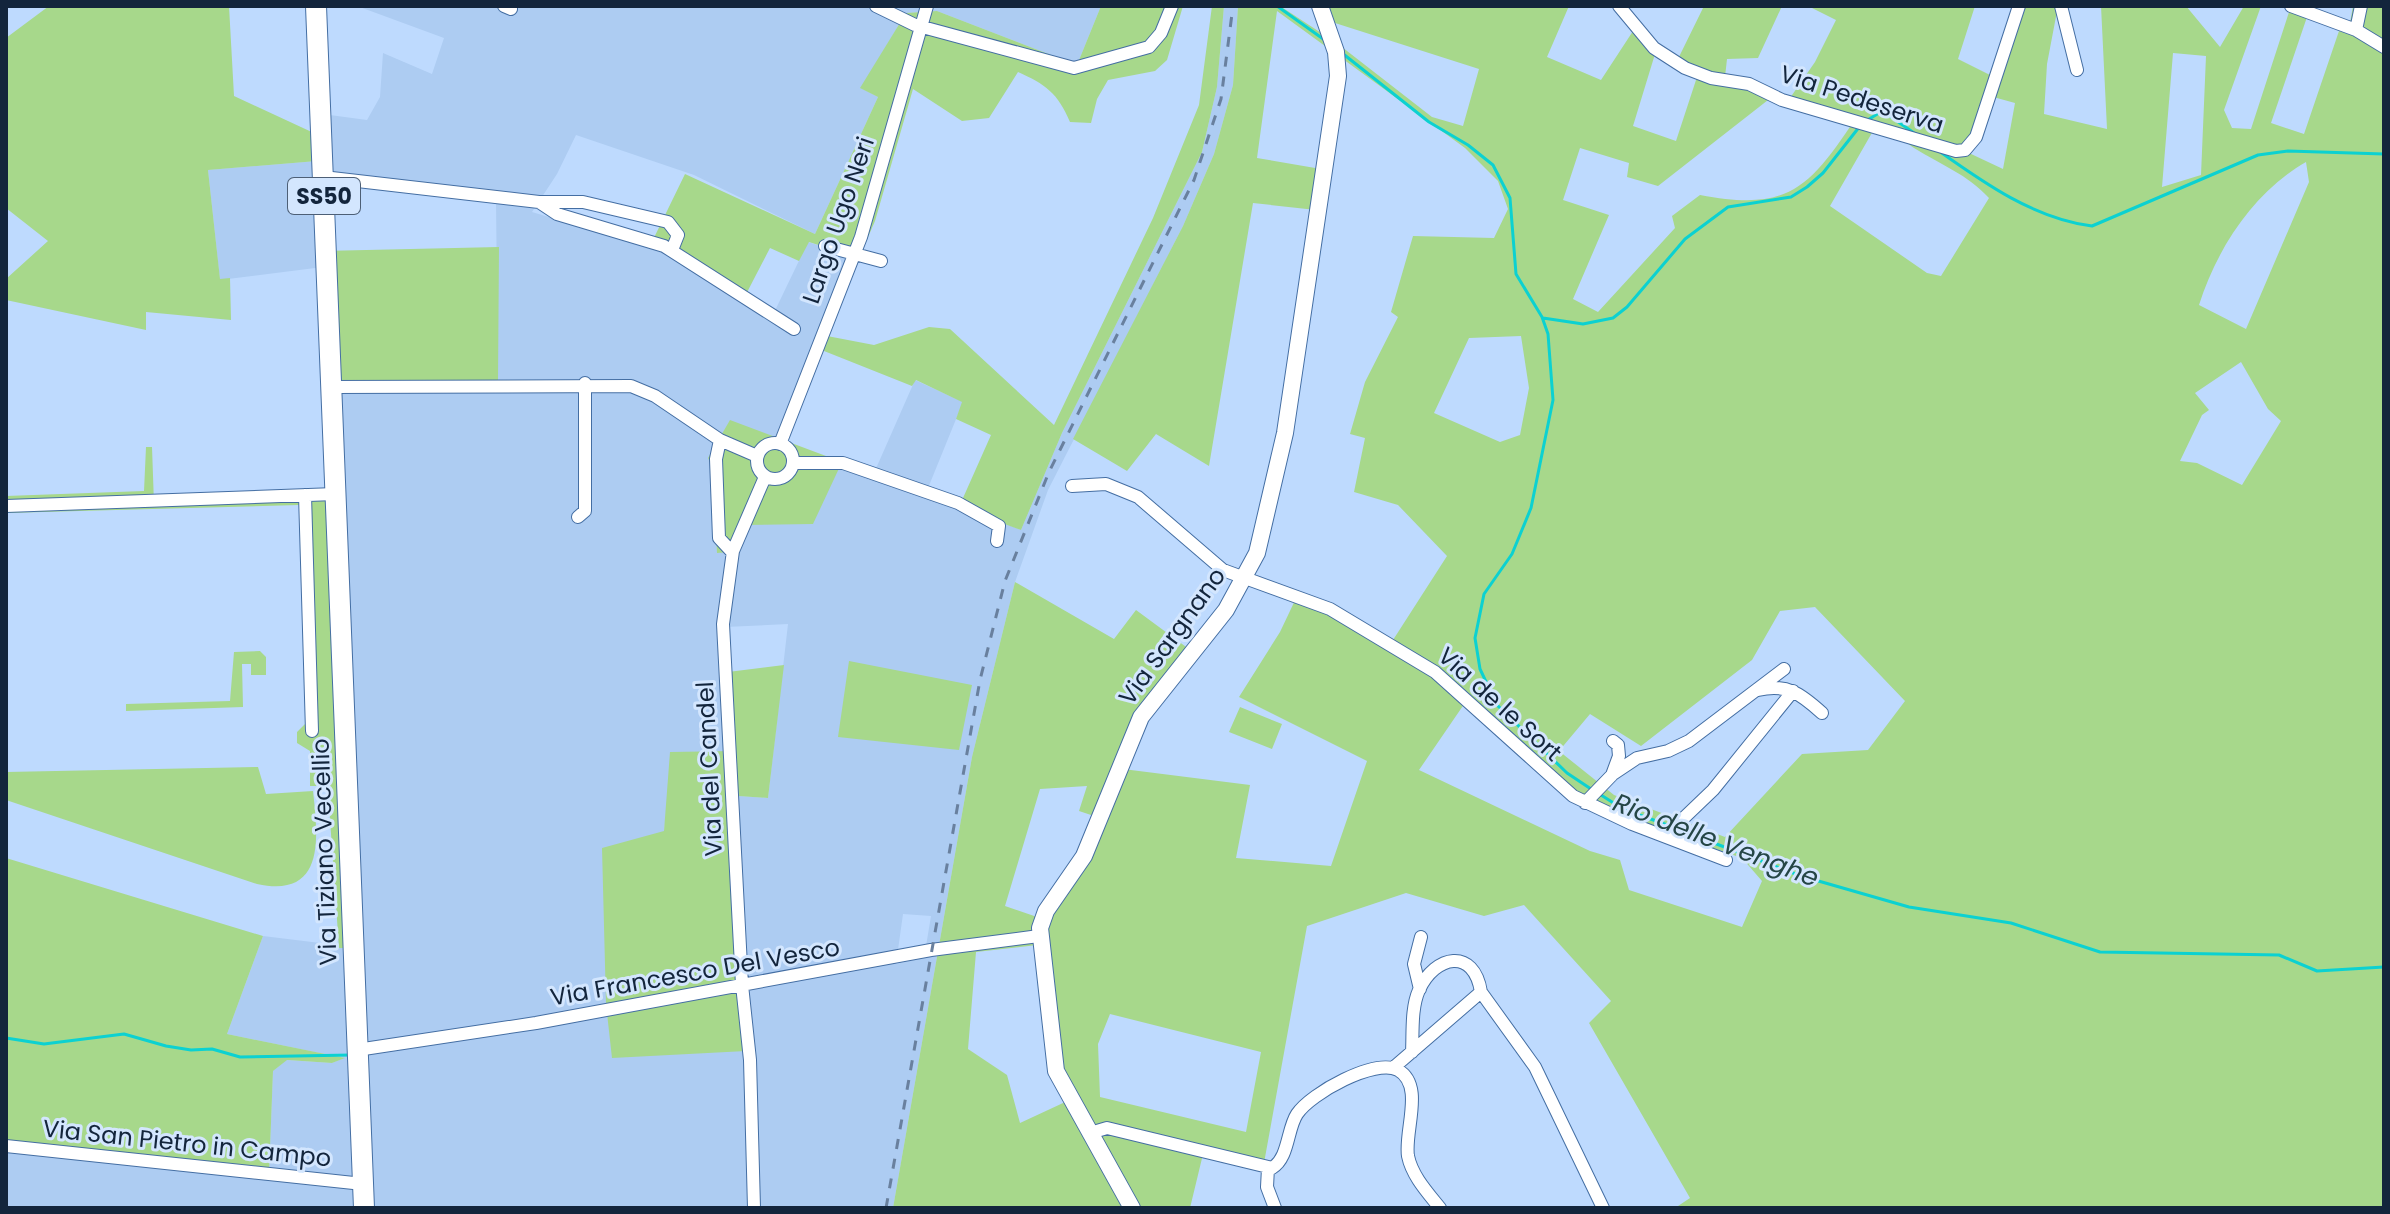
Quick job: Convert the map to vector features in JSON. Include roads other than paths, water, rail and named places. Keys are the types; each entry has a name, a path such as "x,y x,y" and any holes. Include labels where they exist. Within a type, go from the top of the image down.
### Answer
{"main road":[{"name":"Via Tiziano Vecellio","path":"316,6 364,1208"}],"street":[{"path":"876,6 922,26 1074,68 1149,47 1161,33 1172,6"},
{"name":"Largo Ugo Neri","path":"780,444 855,254 927,6"},
{"name":"Via Pedeserva","path":"1619,6 1654,48 1680,66 1703,76 1749,84 1782,100 1945,149 1961,151 1973,142 2019,6"},
{"path":"2061,6 2077,70"},
{"path":"2291,6 2356,30 2384,47"},
{"path":"2356,30 2361,6"},
{"name":"Via Sargnano","path":"1132,1208 1052,1058 1039,936 1046,911 1084,856 1141,717 1226,610 1245,579 1261,540 1285,433 1338,76 1335,47 1322,9"},
{"path":"323,177 539,202 583,202 668,222 678,235 672,250"},
{"path":"539,202 557,214 644,238 672,250 794,329"},
{"path":"825,246 881,261"},
{"path":"578,517 585,511 585,383"},
{"path":"331,387 623,385 648,393 720,440 757,456"},
{"name":"Via del Candel","path":"720,440 716,459 719,538 732,552"},
{"path":"769,444 780,444 788,449 793,463 785,476 775,479 765,477 758,468 757,456 769,444"},
{"path":"570,454 585,454"},
{"path":"793,463 843,463 958,503 999,526 997,541"},
{"name":"Via del Candel","path":"754,1208 750,1060 742,985 723,624 732,552 765,477"},
{"name":"Via de le Sort","path":"1072,486 1106,484 1138,497 1212,563 1245,579 1330,609 1435,672 1558,786 1589,799 1632,824 1668,833 1726,860"},
{"path":"6,506 335,494"},
{"name":"Via Tiziano Vecellio","path":"305,495 312,731"},
{"path":"1589,799 1612,775 1637,758 1668,751 1689,741 1784,669"},
{"path":"1754,692 1784,687 1822,713"},
{"path":"1668,833 1713,790 1793,691"},
{"path":"1612,775 1619,756 1613,741"},
{"name":"Via Francesco Del Vesco","path":"357,1050 931,950 1039,936"},
{"path":"1412,1052 1420,989 1414,964 1421,937"},
{"path":"1420,989 1439,968 1460,960 1476,971 1481,992 1535,1067 1603,1208"},
{"path":"1393,1068 1481,992"},
{"path":"1090,1133 1107,1128 1268,1168 1280,1162 1291,1124 1304,1104 1374,1067 1393,1068 1405,1075 1412,1088 1408,1140 1412,1167 1440,1208"},
{"name":"Via San Pietro in Campo","path":"6,1146 363,1184"},
{"path":"1268,1168 1267,1187 1275,1208"}],"waterway":[{"name":"Rio delle Venghe","path":"1277,6 1326,41"},
{"name":"Rio delle Venghe","path":"1342,53 1429,122 1468,145 1493,165 1510,198 1516,274 1542,317 1548,334 1553,400 1531,508 1512,554 1484,594 1475,638 1480,669 1497,705 1567,773 1591,789"},
{"path":"1866,121 1879,113 1887,114 1914,133"},
{"path":"1543,318 1583,324 1613,318 1627,307 1685,239 1728,207 1791,197 1807,187 1823,173 1860,126"},
{"path":"1939,151 2030,208 2092,226 2258,155 2288,151 2384,154"},
{"name":"Rio delle Venghe","path":"1601,795 1623,809 1670,826"},
{"name":"Rio delle Venghe","path":"1677,829 1801,876 1909,907 2011,923 2100,952 2279,955 2317,971 2384,967"},
{"path":"6,1038 44,1044 124,1034 166,1046 212,1049 240,1057 351,1055"}],"railway":[{"path":"886,1208 980,680 1005,581 1049,472 1194,180 1221,99 1233,6"}]}
